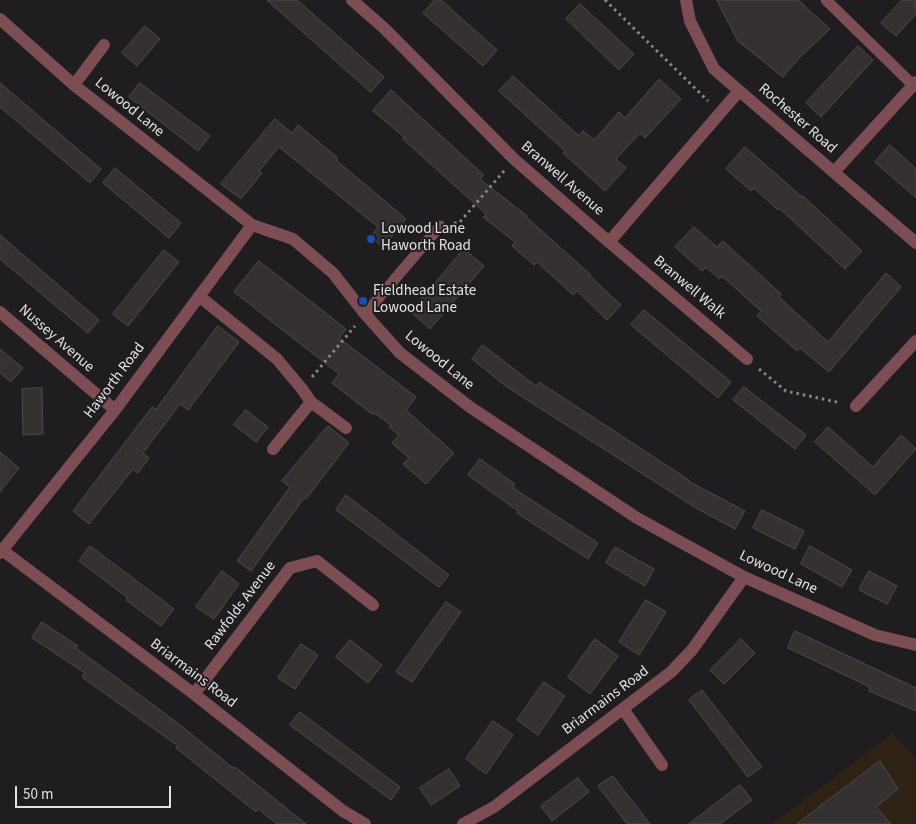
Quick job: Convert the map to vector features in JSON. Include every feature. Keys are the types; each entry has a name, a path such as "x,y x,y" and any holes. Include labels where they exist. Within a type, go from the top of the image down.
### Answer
{"street":[{"name":"Branwell Avenue","path":"352,0 384,28 514,159 610,242"},
{"name":"Rochester Road","path":"686,0 690,21 714,69 916,243"},
{"name":"Lowood Lane","path":"0,19 74,85 252,225 293,239 333,272 365,314 400,353 470,407 637,518 744,576 875,635 916,645"},
{"path":"74,85 104,45"},
{"path":"834,172 915,83"},
{"path":"610,242 739,91"},
{"name":"Haworth Road","path":"1,551 115,410 252,225"},
{"name":"Branwell Walk","path":"610,242 747,359"},
{"path":"200,296 277,360 311,402 346,428"},
{"name":"Nussey Avenue","path":"0,312 115,410"},
{"path":"856,406 916,341"},
{"path":"273,449 311,402"},
{"name":"Briarmains Road","path":"1,551 194,694 343,811 365,824"},
{"name":"Rawfolds Avenue","path":"194,694 290,568 317,561 373,605"},
{"name":"Briarmains Road","path":"463,824 494,807 671,672 692,650 744,576"},
{"path":"623,709 662,765"}],"lane":[{"path":"826,0 915,83"},
{"path":"365,314 440,226"}],"path":[{"path":"605,0 720,113"},
{"path":"440,226 459,222 514,159"},
{"path":"302,389 365,314"},
{"path":"747,359 786,391 856,406"}],"shaded area":[{"path":"893,733 916,758 916,824 772,824"}],"building":[{"path":"267,0 297,0 384,77 371,92"},
{"path":"435,0 441,0 497,50 483,66 423,13"},
{"path":"717,0 798,0 830,29 798,59 783,77 738,41"},
{"path":"902,0 916,0 916,14 896,36 881,23"},
{"path":"580,4 634,54 619,70 566,19"},
{"path":"145,26 160,39 137,66 122,53"},
{"path":"858,46 873,60 821,117 806,103"},
{"path":"513,76 579,136 583,131 594,140 619,112 625,118 659,79 681,99 645,138 640,133 616,159 626,168 605,191 563,153 565,151 499,91"},
{"path":"0,83 101,169 90,183 0,107"},
{"path":"140,83 210,136 198,151 129,97"},
{"path":"391,90 484,175 480,179 527,216 621,305 607,320 577,291 573,295 537,262 534,265 512,246 515,242 483,217 486,214 403,139 404,137 373,111"},
{"path":"275,119 292,133 298,125 406,219 383,247 370,237 378,227 279,147 259,171 262,173 241,199 221,184"},
{"path":"890,145 916,169 916,198 875,162"},
{"path":"745,147 803,196 862,251 845,269 779,208 778,210 754,188 751,191 726,169"},
{"path":"115,168 181,223 169,238 103,183"},
{"path":"694,227 717,247 723,241 781,294 779,297 828,342 886,273 901,287 829,372 800,348 797,351 757,316 761,311 722,276 719,279 706,267 702,271 675,247"},
{"path":"0,235 99,320 88,333 0,259"},
{"path":"464,249 484,266 430,329 411,312"},
{"path":"164,250 179,262 128,326 113,314"},
{"path":"259,261 346,329 339,338 416,397 406,410 454,453 426,484 403,464 409,458 392,443 399,435 389,427 391,425 374,413 372,414 332,383 339,374 234,292"},
{"path":"644,310 731,382 718,398 631,325"},
{"path":"218,326 239,342 188,410 180,404 143,453 149,458 138,473 133,469 89,524 73,511 152,407 156,409"},
{"path":"483,345 536,386 539,382 688,481 745,511 735,529 696,508 507,387 472,359"},
{"path":"0,349 23,368 11,382 0,373"},
{"path":"744,387 806,435 795,449 733,400"},
{"path":"42,388 43,434 23,435 22,389"},
{"path":"246,410 268,427 256,442 234,425"},
{"path":"328,426 349,443 306,499 304,498 251,571 237,561 290,487 282,481"},
{"path":"828,427 873,467 901,435 916,449 875,495 815,442"},
{"path":"0,452 19,468 0,492"},
{"path":"480,459 515,484 513,488 598,543 588,559 517,513 518,511 468,475"},
{"path":"346,495 449,575 439,587 336,510"},
{"path":"762,510 804,531 795,549 753,528"},
{"path":"90,546 174,609 161,626 79,561"},
{"path":"810,546 852,570 842,587 801,564"},
{"path":"615,547 654,569 645,586 606,563"},
{"path":"222,571 239,584 214,619 196,607"},
{"path":"869,571 897,586 887,604 859,590"},
{"path":"646,600 666,612 639,655 619,642"},
{"path":"446,602 461,612 412,682 396,672"},
{"path":"42,622 78,646 76,648 175,721 306,824 277,824 258,809 256,812 176,748 178,746 82,677 85,673 32,638"},
{"path":"795,631 916,688 916,711 869,691 870,687 788,648"},
{"path":"595,639 618,656 590,694 568,677"},
{"path":"741,639 755,653 724,684 710,670"},
{"path":"350,640 382,665 368,683 336,657"},
{"path":"301,644 318,655 295,689 278,678"},
{"path":"544,682 565,696 538,735 517,720"},
{"path":"702,690 762,767 748,777 689,700"},
{"path":"300,712 400,787 391,800 290,725"},
{"path":"493,721 513,735 486,774 466,759"},
{"path":"880,761 898,789 876,807 891,824 797,824"},
{"path":"449,769 460,786 431,805 420,788"},
{"path":"613,776 650,824 627,824 598,786"},
{"path":"578,778 589,792 552,821 541,806"},
{"path":"740,785 752,800 720,824 689,824"}],"place":[{"name":"Lowood Lane Haworth Road","path":"371,239"},
{"name":"Fieldhead Estate Lowood Lane","path":"363,301"}]}
